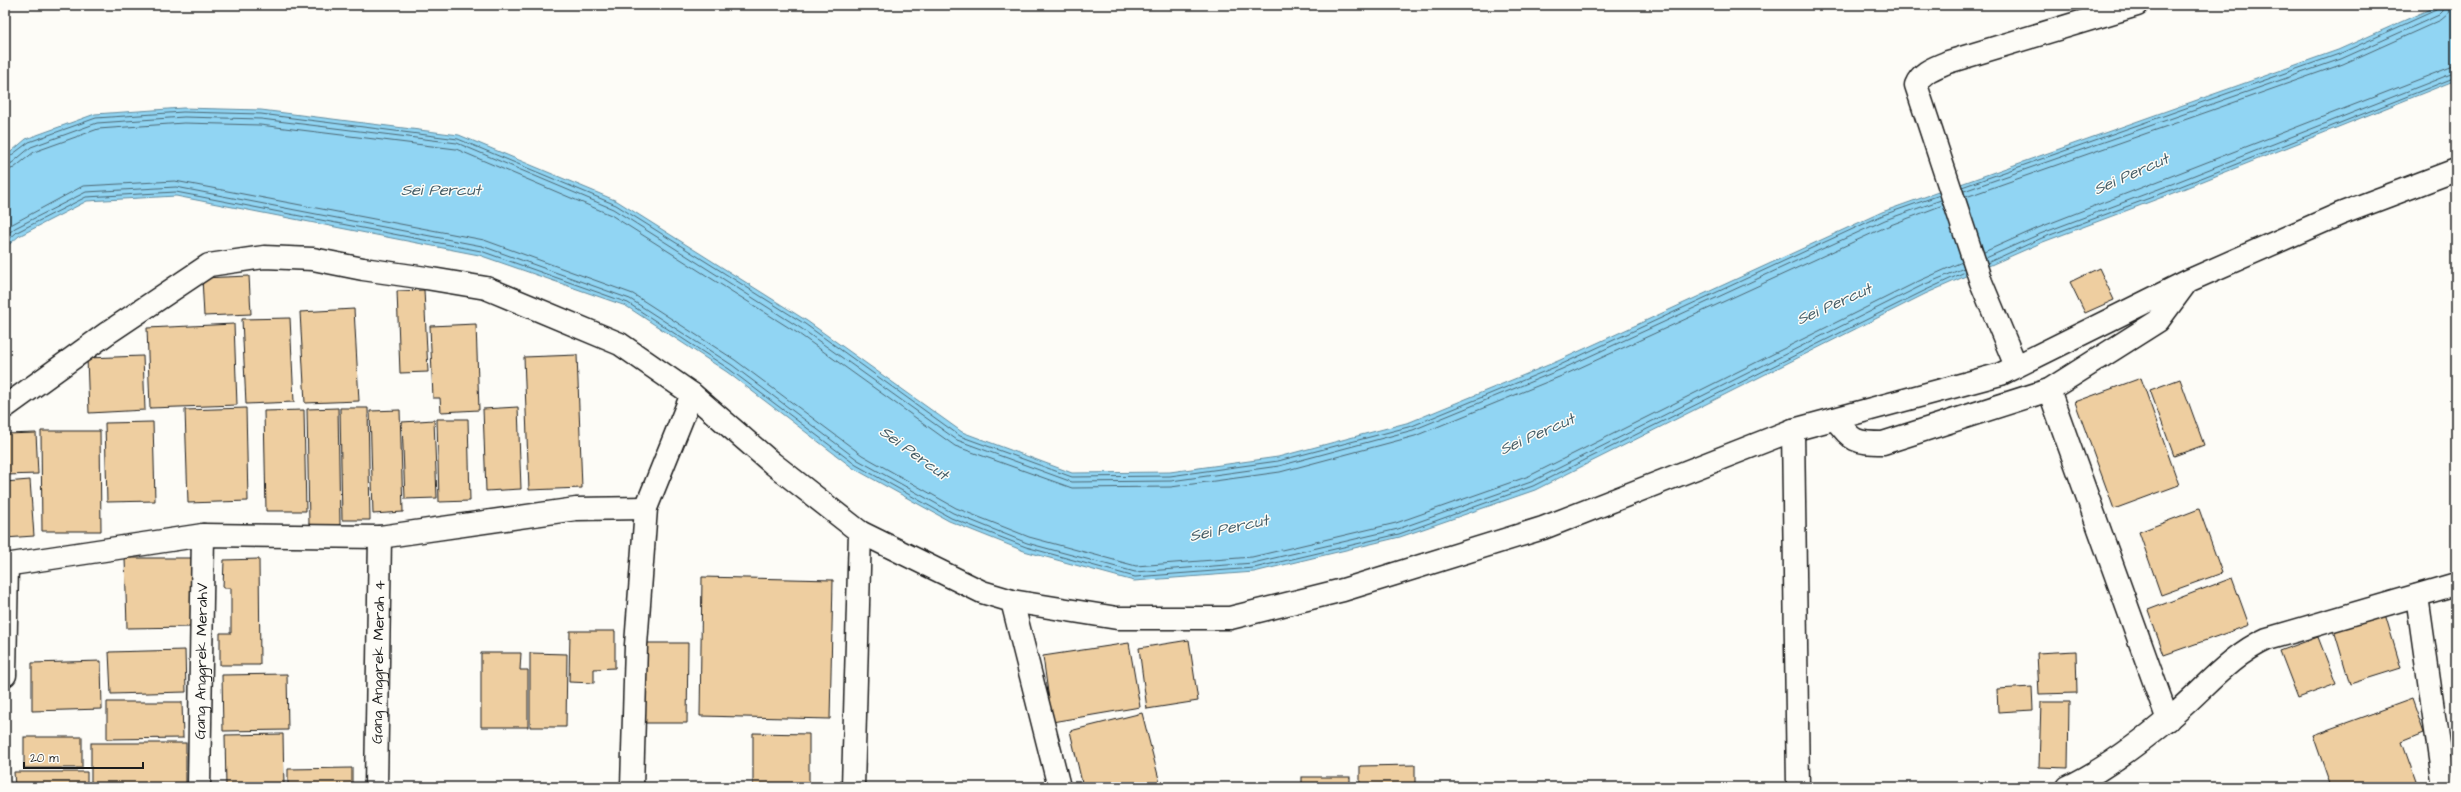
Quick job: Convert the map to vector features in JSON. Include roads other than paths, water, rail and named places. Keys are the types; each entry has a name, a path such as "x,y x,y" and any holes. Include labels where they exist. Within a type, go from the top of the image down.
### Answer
{"street":[{"path":"2016,366 1981,282 1916,85 1920,77 1931,69 2137,5"},
{"path":"5,407 106,334 209,265 264,257 313,259 363,269 486,288 620,344 692,394 772,463 860,532 982,592 1012,601 1117,618 1230,618 1343,590 1543,528 1793,430 2001,374 2188,281 2340,214 2456,170"},
{"path":"1835,418 1851,439 1866,443 1883,443 2049,390 2158,322 2188,281"},
{"path":"2049,390 2168,720"},
{"path":"632,787 636,645 646,508 692,394"},
{"path":"1793,430 1798,787"},
{"path":"5,675 6,564 203,535 380,537 576,509 646,508"},
{"path":"853,787 860,532"},
{"name":"Gang Anggrek MerahV","path":"199,787 203,535"},
{"name":"Gang Anggrek Merah 4","path":"376,787 380,537"},
{"path":"2068,787 2092,776 2168,720 2235,657 2250,647 2267,639 2456,584"},
{"path":"2416,596 2444,787"},
{"path":"1012,601 1059,787"}],"water":[{"name":"Sei Percut","path":"2439,5 2456,5 2456,80 2168,195 2043,242 1925,294 1535,490 1400,537 1254,572 1134,581 1024,551 949,521 853,468 727,372 626,306 479,255 176,196 87,201 19,236 5,248 5,157 26,139 95,114 183,108 261,110 459,135 617,201 807,321 962,432 1072,473 1170,472 1278,457 1410,422 1558,361 1882,212 2338,50"}]}
